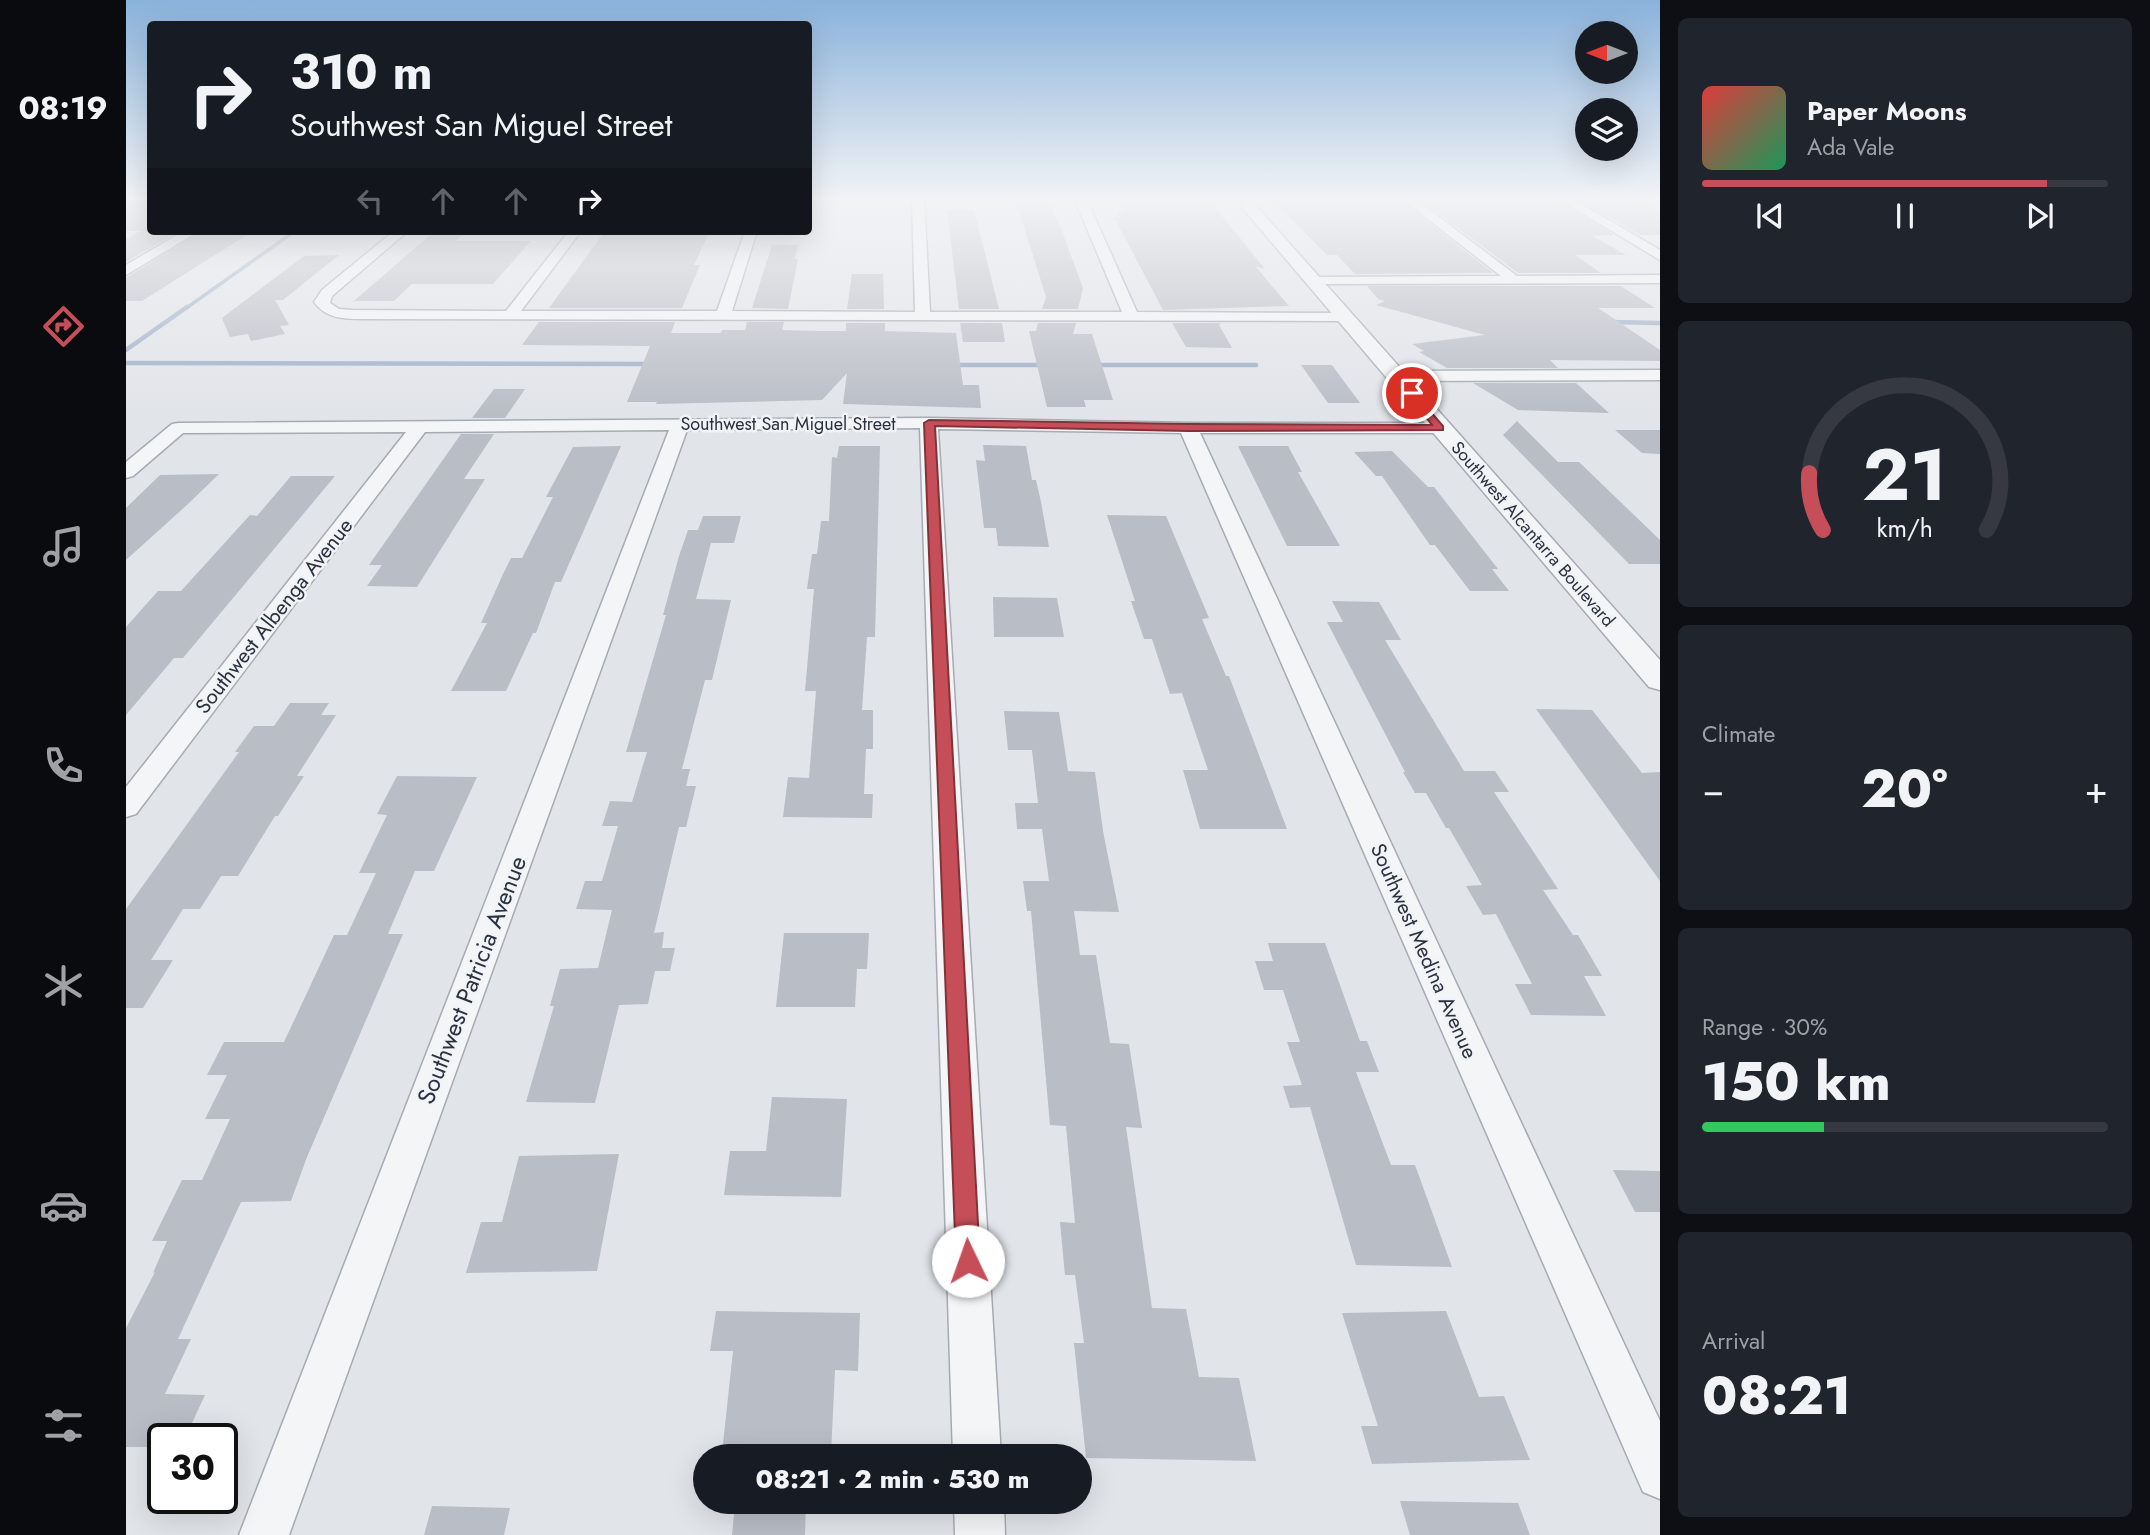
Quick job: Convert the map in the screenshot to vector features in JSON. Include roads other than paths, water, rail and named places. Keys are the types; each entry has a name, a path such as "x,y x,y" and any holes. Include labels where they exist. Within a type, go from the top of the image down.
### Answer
{"street":[{"path":"356,270 323,298 321,302 327,310 346,314 1345,317"},
{"path":"510,315 545,270"},
{"path":"723,315 738,270"},
{"path":"921,270 923,316"},
{"path":"1112,270 1132,316"},
{"name":"Southwest Alcantarra Boulevard","path":"1304,270 1660,680"},
{"path":"1501,270 1512,278"},
{"path":"1314,281 1660,279"},
{"path":"1398,376 1631,375 1655,382"},
{"path":"929,423 976,1444"},
{"name":"Southwest San Miguel Street","path":"126,472 178,428 929,423 1188,428 1440,428"},
{"name":"Southwest Patricia Avenue","path":"264,1535 680,424"},
{"name":"Southwest Albenga Avenue","path":"126,807 421,425"},
{"name":"Southwest Medina Avenue","path":"1188,428 1660,1475"},
{"path":"980,1514 981,1535"}],"waterway":[{"path":"185,309 241,270"},
{"path":"126,350 187,307"},
{"path":"1610,322 1660,323"},
{"path":"126,363 651,364"},
{"path":"951,365 1047,365"},
{"path":"1091,365 1256,365"}]}
